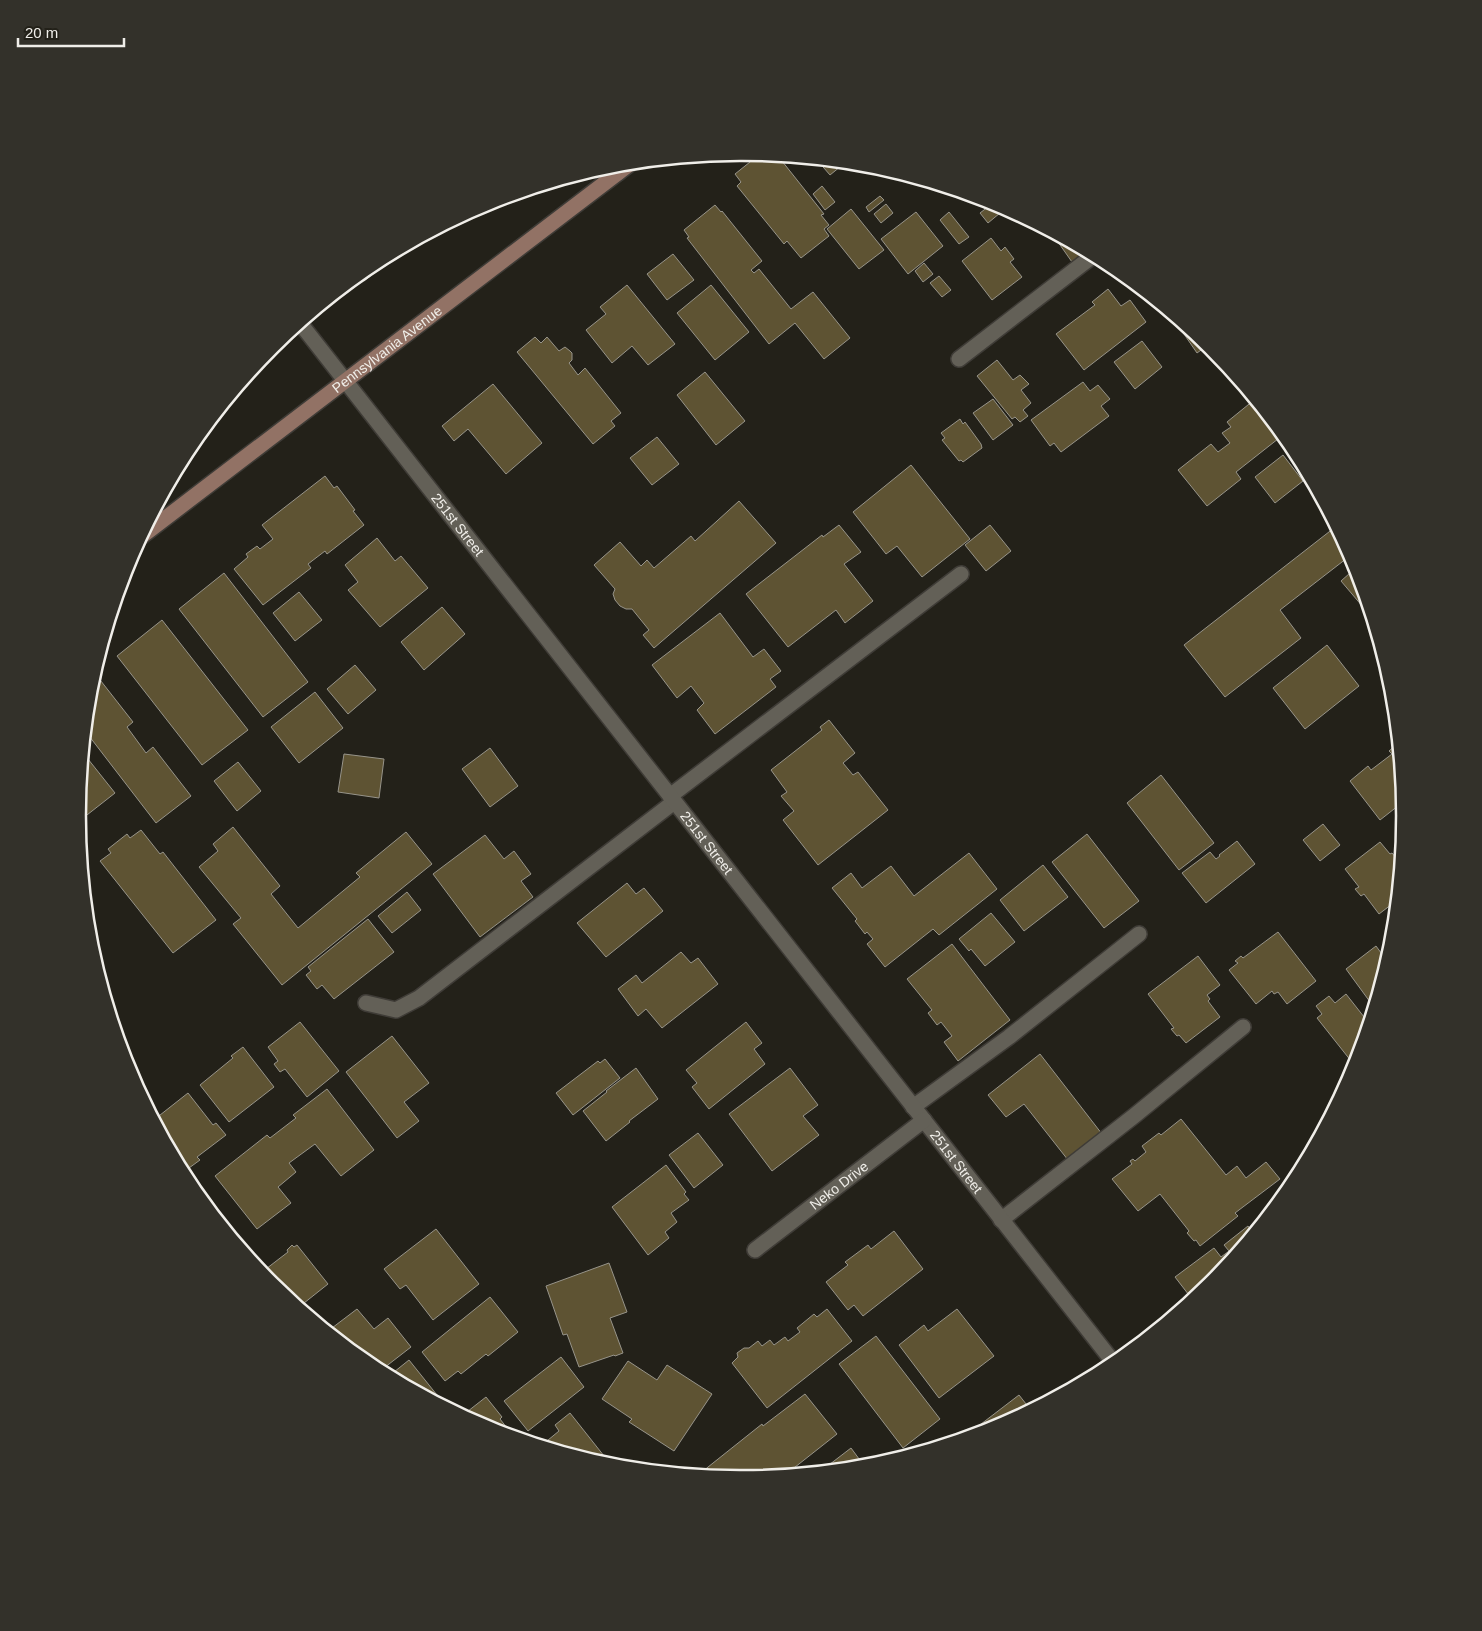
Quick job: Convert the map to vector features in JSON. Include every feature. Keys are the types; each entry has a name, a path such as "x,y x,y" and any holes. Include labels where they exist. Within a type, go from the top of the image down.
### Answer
{"street":[{"name":"Pennsylvania Avenue","path":"153,527 608,174"},
{"path":"960,359 1087,260"},
{"name":"251st Street","path":"304,328 1109,1357"},
{"path":"366,1003 396,1010 420,998 960,574"},
{"path":"914,1107 1009,1037 1139,934"},
{"path":"1001,1220 1134,1116 1243,1027"},
{"name":"Neko Drive","path":"755,1250 924,1120"}],"building":[{"path":"751,161 783,162 824,214 821,215 829,225 824,229 829,236 801,258 787,241 784,244 737,186 741,182 735,174"},
{"path":"822,166 839,168 830,175"},
{"path":"822,186 835,202 825,210 813,194"},
{"path":"880,196 884,200 869,212 866,207"},
{"path":"886,204 893,213 881,223 874,214"},
{"path":"715,205 722,211 762,261 751,270 754,273 759,269 791,309 813,292 850,338 824,359 795,323 769,344 687,238 689,237 684,230"},
{"path":"851,209 884,250 859,269 827,229"},
{"path":"986,209 999,214 988,223 980,213"},
{"path":"916,212 943,246 908,274 881,239"},
{"path":"949,212 969,237 959,244 940,220"},
{"path":"991,238 1001,251 1005,247 1014,259 1010,262 1022,277 992,300 962,261"},
{"path":"1059,243 1080,256 1072,262"},
{"path":"673,254 694,280 667,300 647,274"},
{"path":"924,263 933,274 923,282 915,271"},
{"path":"939,276 951,290 942,297 930,283"},
{"path":"627,285 675,344 648,365 632,346 612,363 586,330 606,314 600,307"},
{"path":"711,285 749,332 715,360 677,313"},
{"path":"1108,289 1121,306 1130,300 1146,322 1084,370 1056,334 1095,305 1092,302"},
{"path":"1183,333 1201,350 1197,353"},
{"path":"535,337 541,343 547,337 559,351 565,347 570,351 572,353 572,360 569,363 578,375 585,368 621,413 611,421 615,426 593,444 517,352"},
{"path":"1142,341 1162,367 1135,389 1114,362"},
{"path":"997,360 1013,380 1020,375 1029,384 1021,390 1031,403 1023,410 1028,416 1020,422 1015,417 1012,419 977,376"},
{"path":"705,372 745,421 716,445 677,395"},
{"path":"1083,382 1090,391 1098,385 1110,399 1101,406 1109,416 1061,452 1054,443 1050,446 1031,420"},
{"path":"493,384 542,443 506,474 468,429 454,441 442,426"},
{"path":"993,399 1013,425 993,440 973,413"},
{"path":"1249,404 1277,440 1236,472 1241,479 1207,506 1178,470 1211,444 1218,452 1230,443 1222,433 1231,427 1227,422"},
{"path":"960,419 963,424 965,422 982,448 963,462 959,461 942,440 945,438 941,433"},
{"path":"657,437 679,464 652,485 630,458"},
{"path":"1283,455 1303,481 1275,503 1255,477"},
{"path":"911,465 970,539 922,577 897,546 886,554 853,512"},
{"path":"325,476 334,488 337,486 364,525 327,554 325,551 308,564 311,568 263,605 234,569 248,557 246,554 257,546 260,549 273,539 262,525"},
{"path":"739,501 776,543 654,648 643,635 649,630 632,609 620,606 613,594 615,589 594,565 620,542 641,566 647,560 654,568 691,536 695,541"},
{"path":"839,525 861,552 844,564 873,601 845,623 836,610 788,647 746,594 822,535 823,537"},
{"path":"990,525 1011,551 986,571 965,545"},
{"path":"1330,531 1344,560 1280,610 1301,638 1225,697 1184,645"},
{"path":"377,538 395,561 401,556 428,588 380,627 348,590 358,582 345,565"},
{"path":"224,573 308,682 263,717 179,609"},
{"path":"1349,574 1361,604 1341,581"},
{"path":"299,592 322,620 295,641 273,613"},
{"path":"442,607 465,634 424,670 401,642"},
{"path":"720,613 753,657 764,649 781,671 770,679 776,687 715,734 697,710 704,703 691,686 677,698 652,665"},
{"path":"162,620 248,730 202,765 117,656"},
{"path":"1327,645 1359,686 1305,729 1273,688"},
{"path":"355,665 376,690 348,714 327,689"},
{"path":"101,681 133,722 127,727 146,753 153,747 191,796 156,823 91,739"},
{"path":"315,692 343,728 299,763 271,727"},
{"path":"829,720 855,753 843,763 853,775 858,772 888,810 818,865 783,820 794,811 781,796 787,792 771,770 822,730 820,727"},
{"path":"490,748 518,786 490,807 462,769"},
{"path":"1392,749 1396,808 1380,820 1350,781 1368,766 1371,770 1392,754 1389,751"},
{"path":"344,754 384,759 379,798 338,792"},
{"path":"89,760 115,793 86,816"},
{"path":"238,762 261,791 237,811 214,781"},
{"path":"1161,775 1214,843 1179,870 1127,803"},
{"path":"1323,824 1340,845 1320,861 1303,840"},
{"path":"233,827 280,886 271,894 298,928 360,877 356,873 406,832 432,864 282,985 233,924 241,918 199,867 218,851 213,844"},
{"path":"141,830 160,854 163,852 216,920 173,953 100,861 111,853 108,849 127,834 130,838"},
{"path":"1087,834 1139,901 1104,928 1052,862"},
{"path":"485,835 504,859 514,851 531,874 521,881 533,897 480,937 433,874"},
{"path":"1237,841 1255,864 1206,903 1182,873 1210,852 1216,859"},
{"path":"1380,842 1390,854 1392,853 1394,856 1389,906 1379,914 1364,894 1361,896 1355,889 1359,887 1345,869"},
{"path":"969,853 997,889 939,935 933,929 885,967 867,944 873,939 867,932 865,934 855,921 857,919 832,888 851,873 862,888 891,866 914,896"},
{"path":"1043,865 1068,897 1024,931 1000,900"},
{"path":"627,883 636,894 644,888 663,911 606,957 577,923"},
{"path":"407,892 421,910 392,933 378,916"},
{"path":"991,913 1015,942 985,966 971,949 969,951 959,939"},
{"path":"368,919 394,952 334,999 322,985 317,989 306,975 311,971 308,967"},
{"path":"1278,932 1316,981 1287,1004 1278,992 1274,994 1272,991 1256,1004 1229,970 1238,963 1235,961 1241,956 1243,958"},
{"path":"952,944 1010,1020 958,1061 944,1042 952,1036 941,1022 937,1025 928,1013 932,1010 907,979"},
{"path":"1376,946 1381,952 1369,1000 1346,969"},
{"path":"681,952 691,963 698,958 718,984 662,1028 646,1009 638,1016 618,989 636,975 642,983"},
{"path":"1198,956 1220,985 1207,995 1210,999 1208,1001 1220,1017 1186,1043 1171,1029 1174,1028 1148,994"},
{"path":"1346,994 1364,1017 1349,1058 1317,1018 1322,1014 1316,1006 1329,996 1335,1003"},
{"path":"300,1022 339,1071 307,1097 285,1069 280,1072 274,1064 278,1061 268,1047"},
{"path":"746,1022 762,1043 754,1049 765,1064 709,1109 692,1087 697,1083 686,1070"},
{"path":"392,1036 429,1083 404,1102 419,1121 397,1138 346,1072"},
{"path":"243,1047 274,1087 229,1122 200,1085 233,1058 231,1056"},
{"path":"1040,1054 1102,1134 1068,1160 1024,1104 1006,1117 988,1095"},
{"path":"605,1059 620,1078 573,1115 556,1093 598,1061 600,1063"},
{"path":"636,1068 658,1099 606,1141 583,1111"},
{"path":"790,1068 818,1105 803,1116 819,1135 772,1171 729,1114"},
{"path":"327,1089 374,1150 341,1176 315,1144 289,1163 296,1172 278,1187 291,1203 257,1229 215,1176 267,1135 270,1138 296,1118 293,1115"},
{"path":"188,1093 213,1125 216,1123 226,1135 197,1157 200,1160 190,1168 160,1115"},
{"path":"1181,1119 1226,1175 1237,1166 1246,1178 1266,1162 1280,1179 1235,1213 1238,1216 1200,1246 1187,1233 1189,1231 1160,1194 1138,1211 1112,1179 1132,1164 1130,1161 1133,1159 1135,1161 1146,1152 1142,1146 1159,1133 1161,1135"},
{"path":"698,1133 723,1165 694,1188 669,1155"},
{"path":"666,1165 686,1192 684,1194 689,1200 671,1213 677,1222 665,1232 669,1238 648,1255 612,1207"},
{"path":"1248,1226 1249,1227 1233,1247 1188,1294 1175,1277 1214,1248 1221,1257 1229,1251 1224,1245"},
{"path":"436,1229 479,1284 433,1320 406,1285 400,1289 384,1269"},
{"path":"894,1231 923,1269 863,1316 854,1305 848,1310 826,1282 848,1265 845,1262 868,1245 871,1249"},
{"path":"292,1245 294,1247 297,1245 328,1284 304,1303 268,1267 288,1252 287,1250"},
{"path":"609,1263 627,1312 610,1318 623,1353 579,1367 567,1334 563,1335 546,1286"},
{"path":"490,1297 518,1332 488,1356 486,1354 461,1374 458,1371 445,1381 422,1352"},
{"path":"357,1309 374,1329 388,1318 411,1347 387,1366 333,1327"},
{"path":"827,1309 852,1341 767,1408 732,1363 738,1357 737,1353 744,1348 749,1348 758,1341 762,1346 770,1340 774,1345 785,1337 788,1341 800,1332 797,1328 814,1314 817,1317"},
{"path":"957,1309 994,1356 939,1398 899,1345 924,1325 928,1331"},
{"path":"876,1336 940,1419 903,1448 839,1364"},
{"path":"561,1357 584,1387 528,1431 504,1401"},
{"path":"409,1360 437,1395 414,1383 395,1371"},
{"path":"628,1361 657,1380 667,1365 712,1394 674,1451 629,1422 632,1419 602,1399"},
{"path":"805,1394 837,1434 794,1468 705,1469 762,1424 763,1426"},
{"path":"1019,1395 1027,1405 992,1420 980,1425"},
{"path":"486,1397 502,1417 500,1419 505,1426 490,1420 469,1411"},
{"path":"570,1413 604,1456 547,1441 559,1431 555,1425"},
{"path":"851,1448 860,1460 830,1464"}]}
